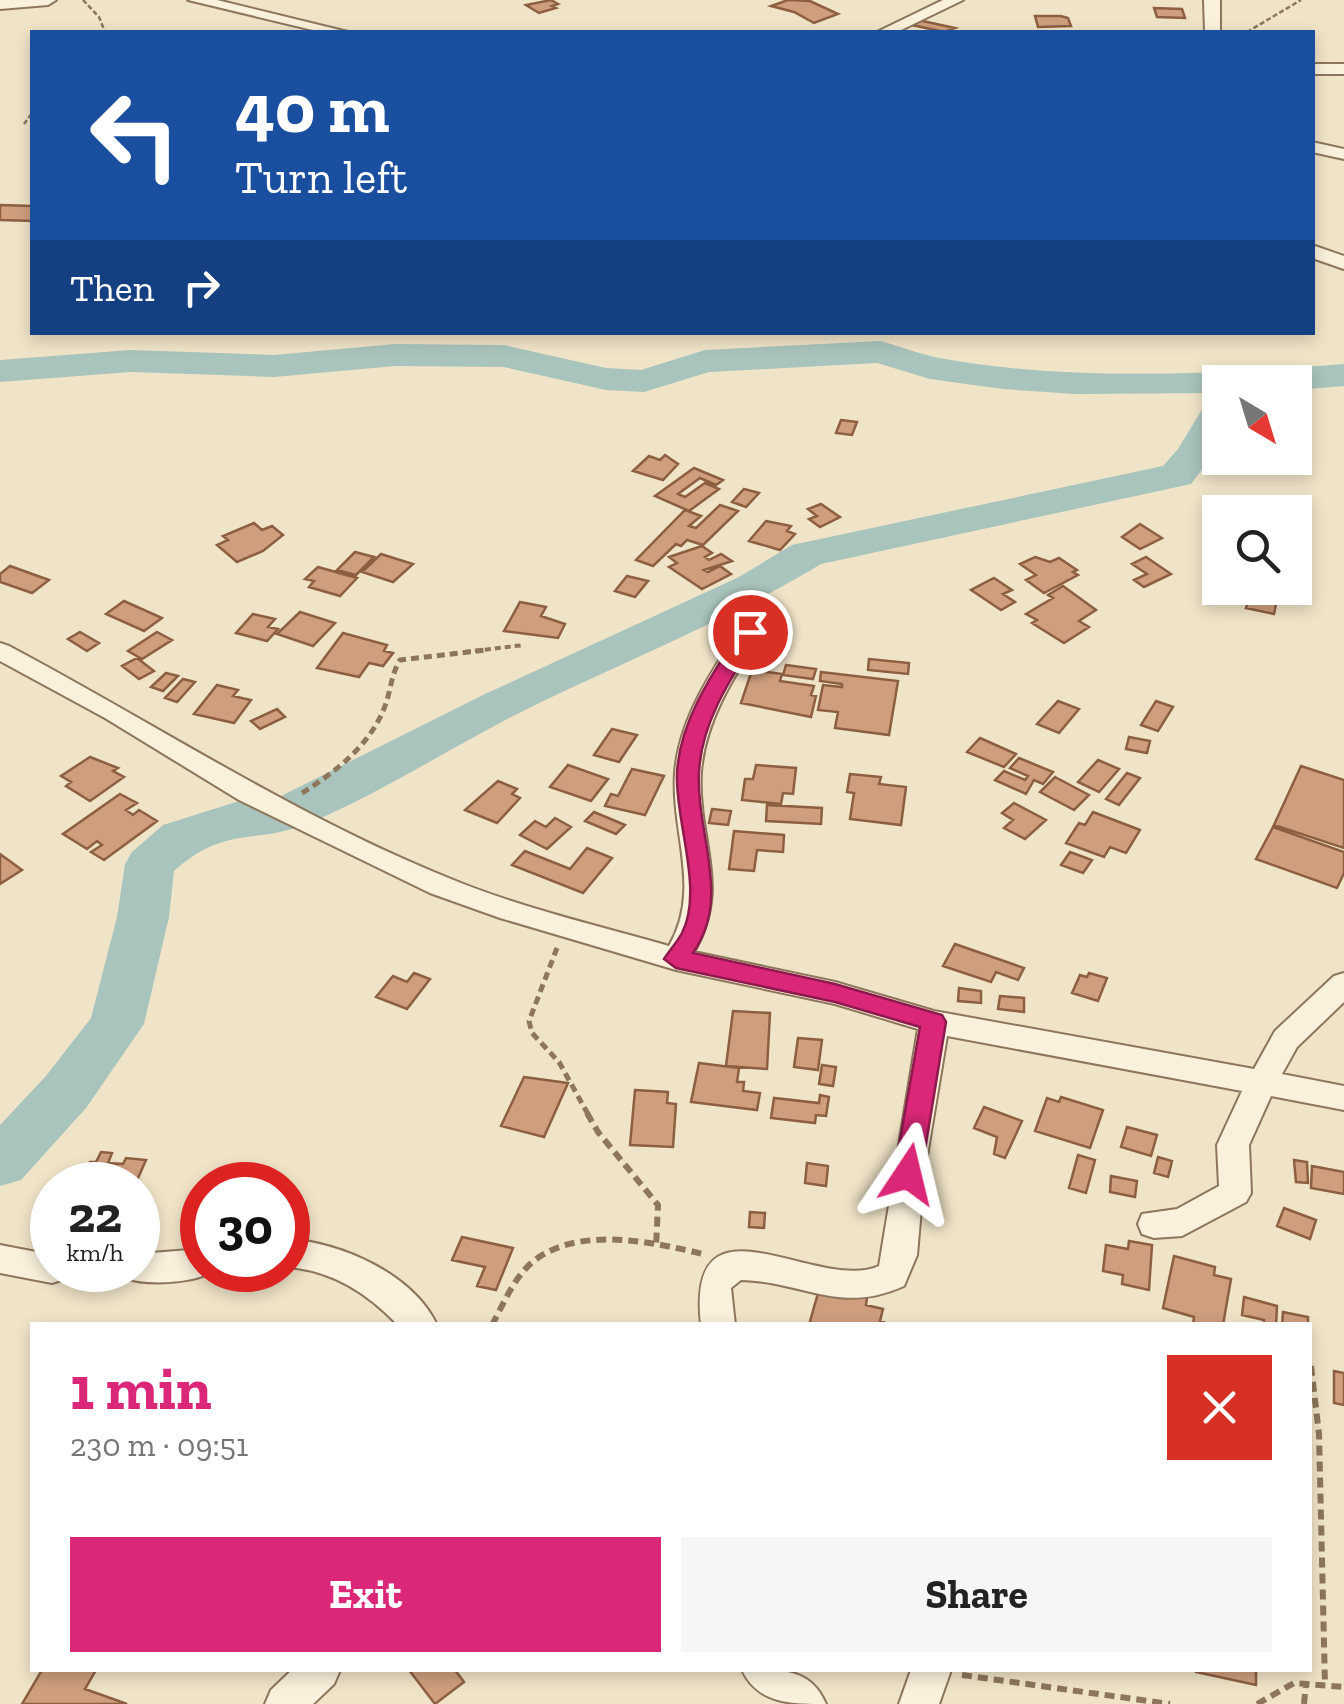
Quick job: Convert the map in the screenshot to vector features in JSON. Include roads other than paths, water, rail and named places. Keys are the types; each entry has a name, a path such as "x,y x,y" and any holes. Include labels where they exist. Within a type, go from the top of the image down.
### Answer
{"street":[{"path":"0,4 48,0"},
{"path":"196,0 332,30"},
{"path":"285,18 308,0"},
{"path":"889,30 955,0"},
{"path":"1212,0 1212,30"},
{"path":"1315,69 1344,69"},
{"path":"1315,149 1344,154"},
{"path":"1315,252 1344,263"},
{"path":"676,959 694,934 702,902 688,774 693,741 714,689 750,632"},
{"path":"0,650 39,669 248,794 440,886 676,959 835,993 934,1022 1344,1098"},
{"path":"1154,1224 1182,1222 1234,1193 1233,1145 1261,1084 1286,1039 1344,984"},
{"path":"718,1322 715,1280 734,1267 754,1264 853,1286 872,1286 892,1276 900,1255 908,1174 934,1022"},
{"path":"310,1253 349,1267 416,1322"},
{"path":"0,1259 30,1265"},
{"path":"285,1704 318,1672"},
{"path":"765,1672 806,1704"},
{"path":"918,1704 945,1672"}],"waterway":[{"path":"0,371 131,361 274,366 395,355 504,356 606,379 644,381 705,361 880,352 930,368 1003,378 1075,383 1202,382"},
{"path":"1312,377 1344,375"},
{"path":"0,1163 66,1092 117,1024 143,917 150,864 181,837 236,819 289,812 501,704 754,586 807,554 1177,475 1202,443"}]}
